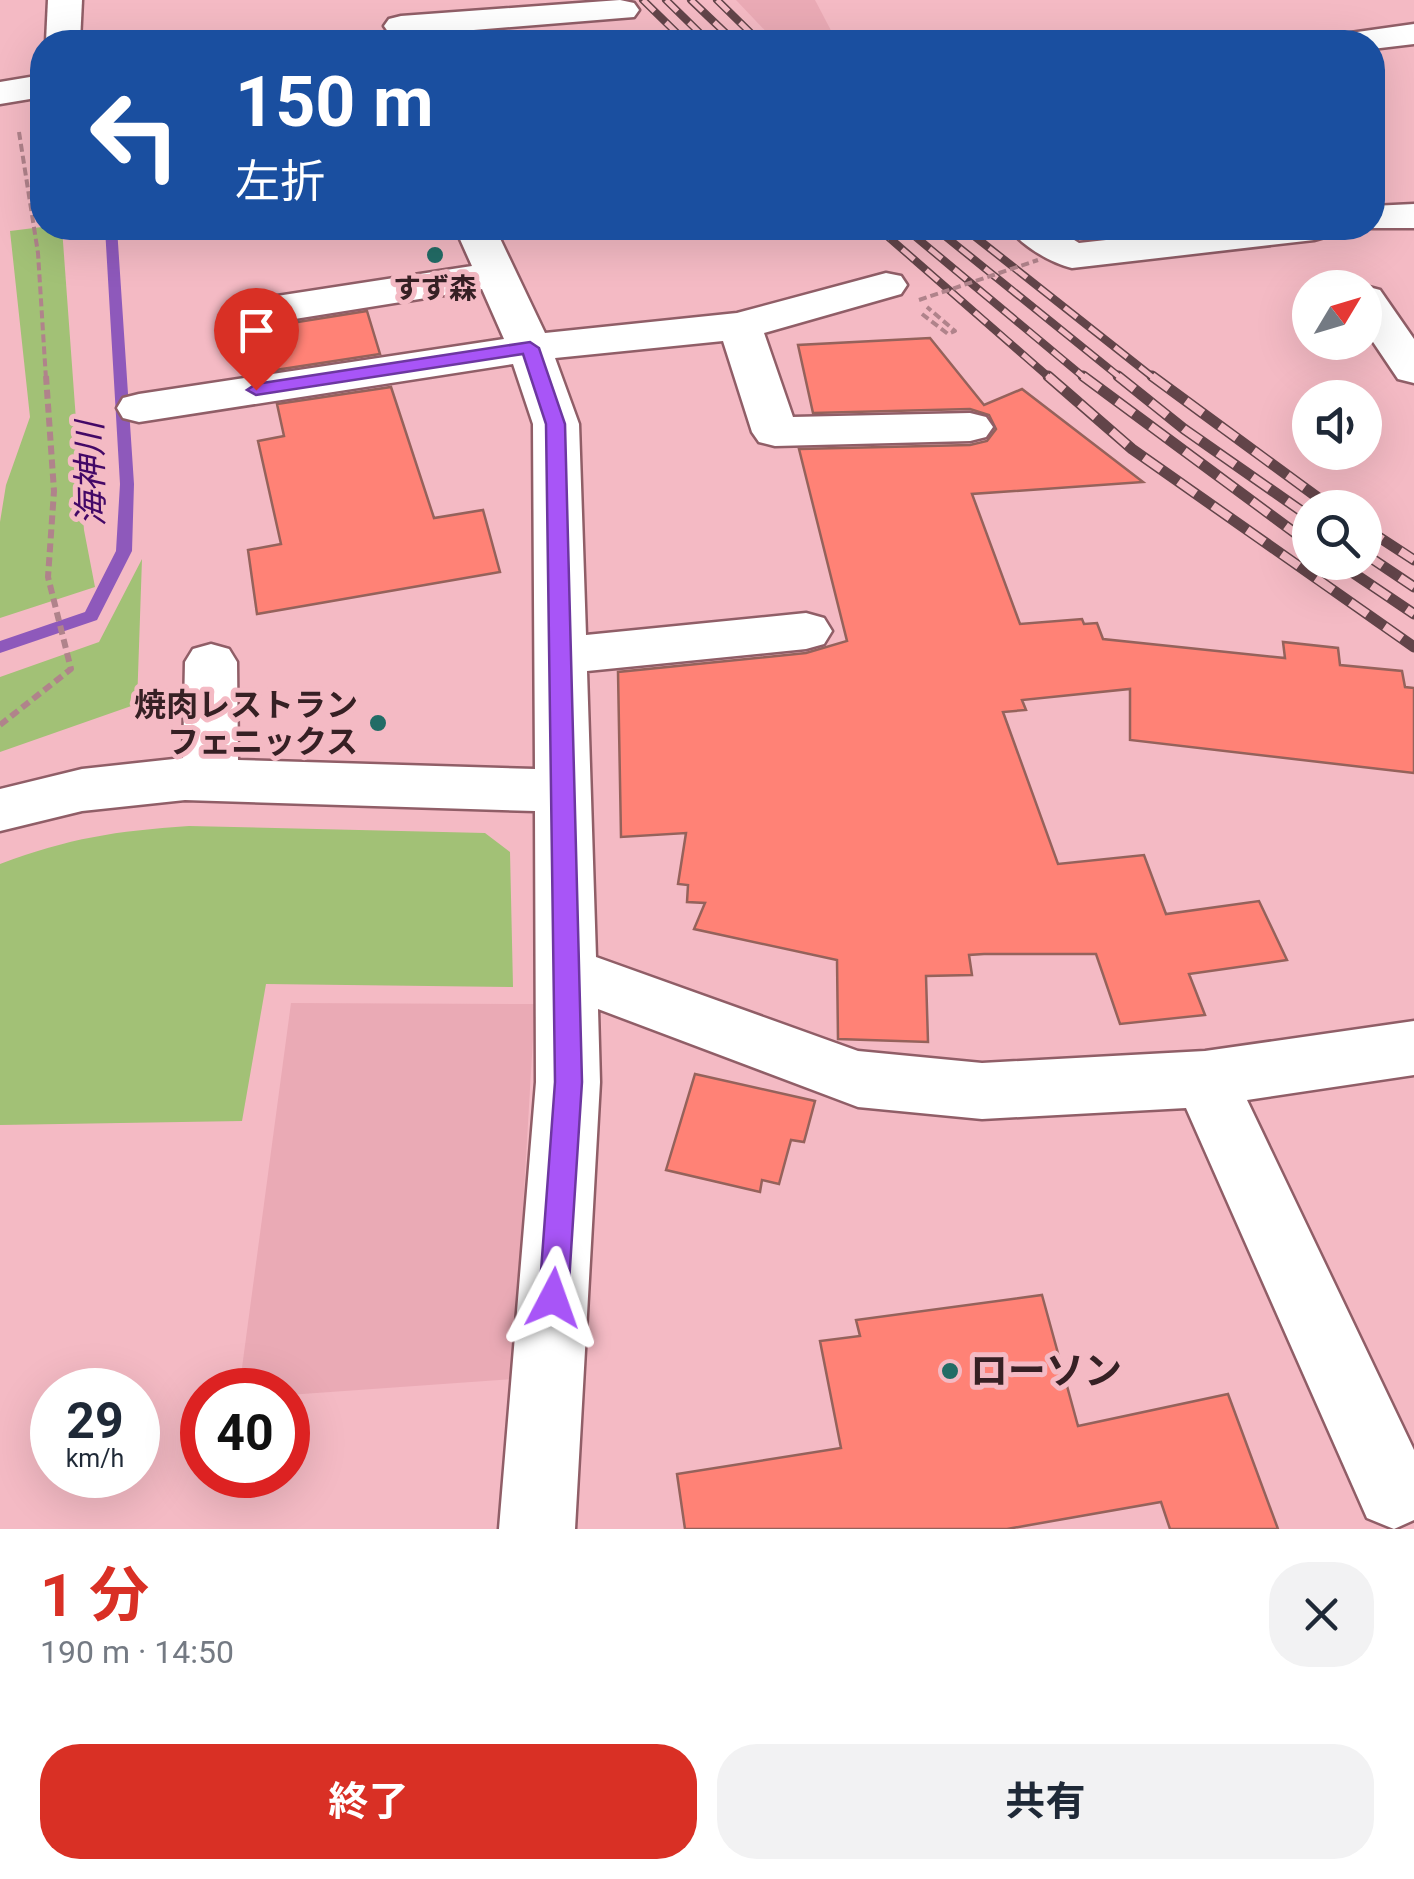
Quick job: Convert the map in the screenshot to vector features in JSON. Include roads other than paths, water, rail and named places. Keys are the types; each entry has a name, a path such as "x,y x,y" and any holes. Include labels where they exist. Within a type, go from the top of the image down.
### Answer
{"street":[{"path":"64,30 65,0"},
{"path":"398,30 622,10"},
{"path":"1385,38 1414,34"},
{"path":"1385,217 1414,216"},
{"path":"1033,244 1072,256 1158,240"},
{"path":"1222,240 1340,262 1414,370"},
{"path":"252,313 486,251 530,348 556,424 568,1082 537,1529"},
{"path":"139,408 530,348 740,326 904,296"},
{"path":"740,326 775,432 970,428"},
{"path":"559,656 806,631"},
{"path":"210,780 211,662"},
{"path":"0,810 132,782 210,780 564,791"},
{"path":"566,972 858,1079 982,1091 1205,1079 1414,1048"},
{"path":"1205,1079 1394,1491"}],"waterway":[{"name":"海神川","path":"0,647 91,616 124,551 127,484 112,240"}],"railway":[{"path":"643,0 674,30"},
{"path":"666,0 697,30"},
{"path":"691,0 722,30"},
{"path":"717,0 748,30"},
{"path":"892,240 1051,379"},
{"path":"919,240 1086,379"},
{"path":"950,240 1122,379"},
{"path":"979,240 1155,379"},
{"path":"1048,376 1132,449 1414,647"},
{"path":"1083,376 1292,531"},
{"path":"1118,376 1184,429 1292,504"},
{"path":"1152,376 1307,490"},
{"path":"1382,539 1414,560"},
{"path":"1382,565 1414,587"},
{"path":"1364,580 1414,614"}],"place":[{"name":"すず森","path":"435,255"},
{"name":"焼肉レストラン フェニックス","path":"378,723"},
{"name":"ローソン","path":"950,1371"}]}
